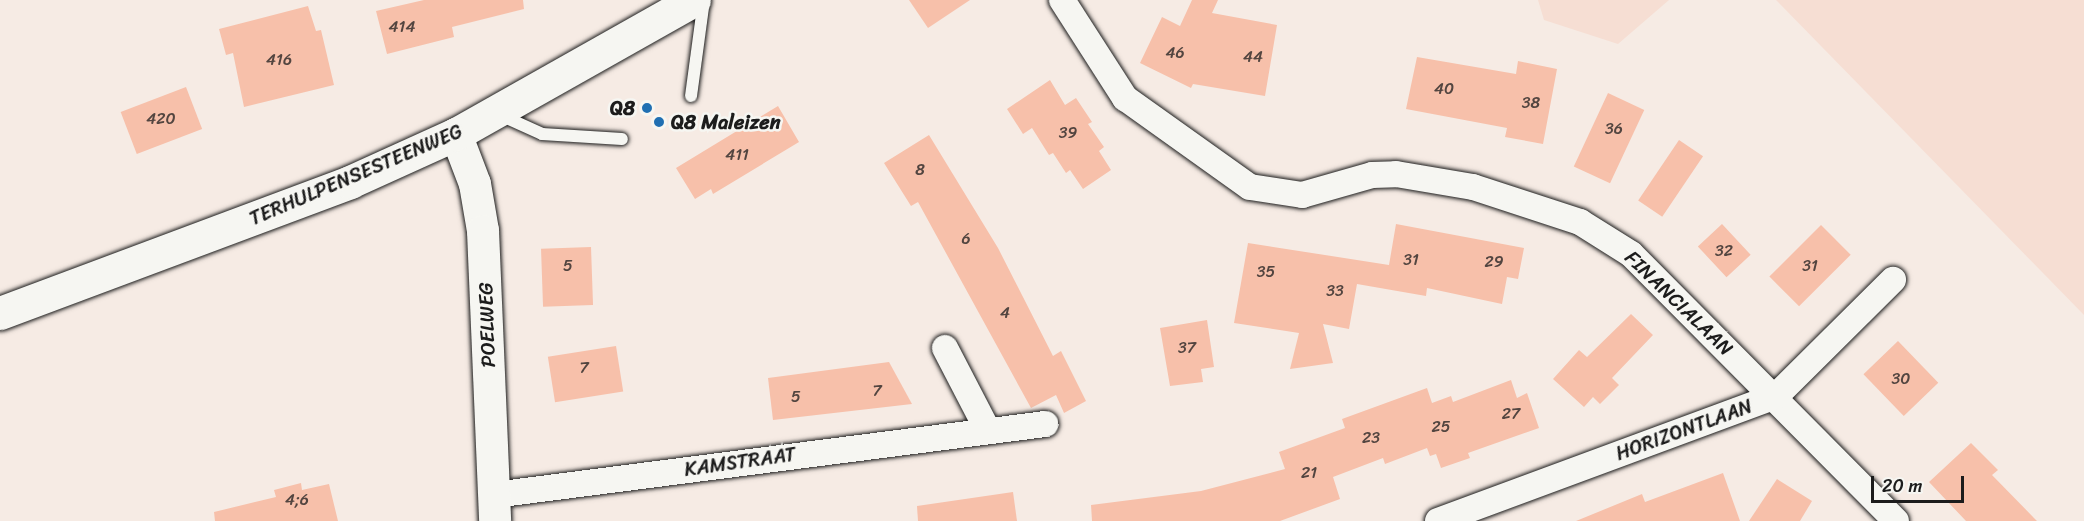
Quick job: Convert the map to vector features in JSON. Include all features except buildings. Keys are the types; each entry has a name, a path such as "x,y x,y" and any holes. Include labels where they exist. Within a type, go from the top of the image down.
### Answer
{"main road":[{"name":"TERHULPENSESTEENWEG","path":"0,313 350,182 497,114 694,0"}],"street":[{"name":"FINANCIALAAN","path":"1062,0 1125,98 1232,177 1251,187 1302,195 1372,175 1396,174 1473,187 1580,222 1631,254 1776,396 1896,521"},
{"name":"POELWEG","path":"456,134 475,184 483,231 494,508"},
{"name":"HORIZONTLAAN","path":"1438,521 1776,396 1893,280"},
{"path":"945,348 987,429"},
{"name":"KAMSTRAAT","path":"494,508 987,429 1045,424"}],"lane":[{"path":"691,96 704,0"},
{"path":"497,114 542,134 622,139"}],"shaded area":[{"path":"1538,0 1669,0 1618,44 1544,20"},
{"path":"1776,0 2084,0 2084,315"}],"place":[{"name":"Q8","path":"647,108"},
{"name":"Q8 Maleizen","path":"659,122"}]}
